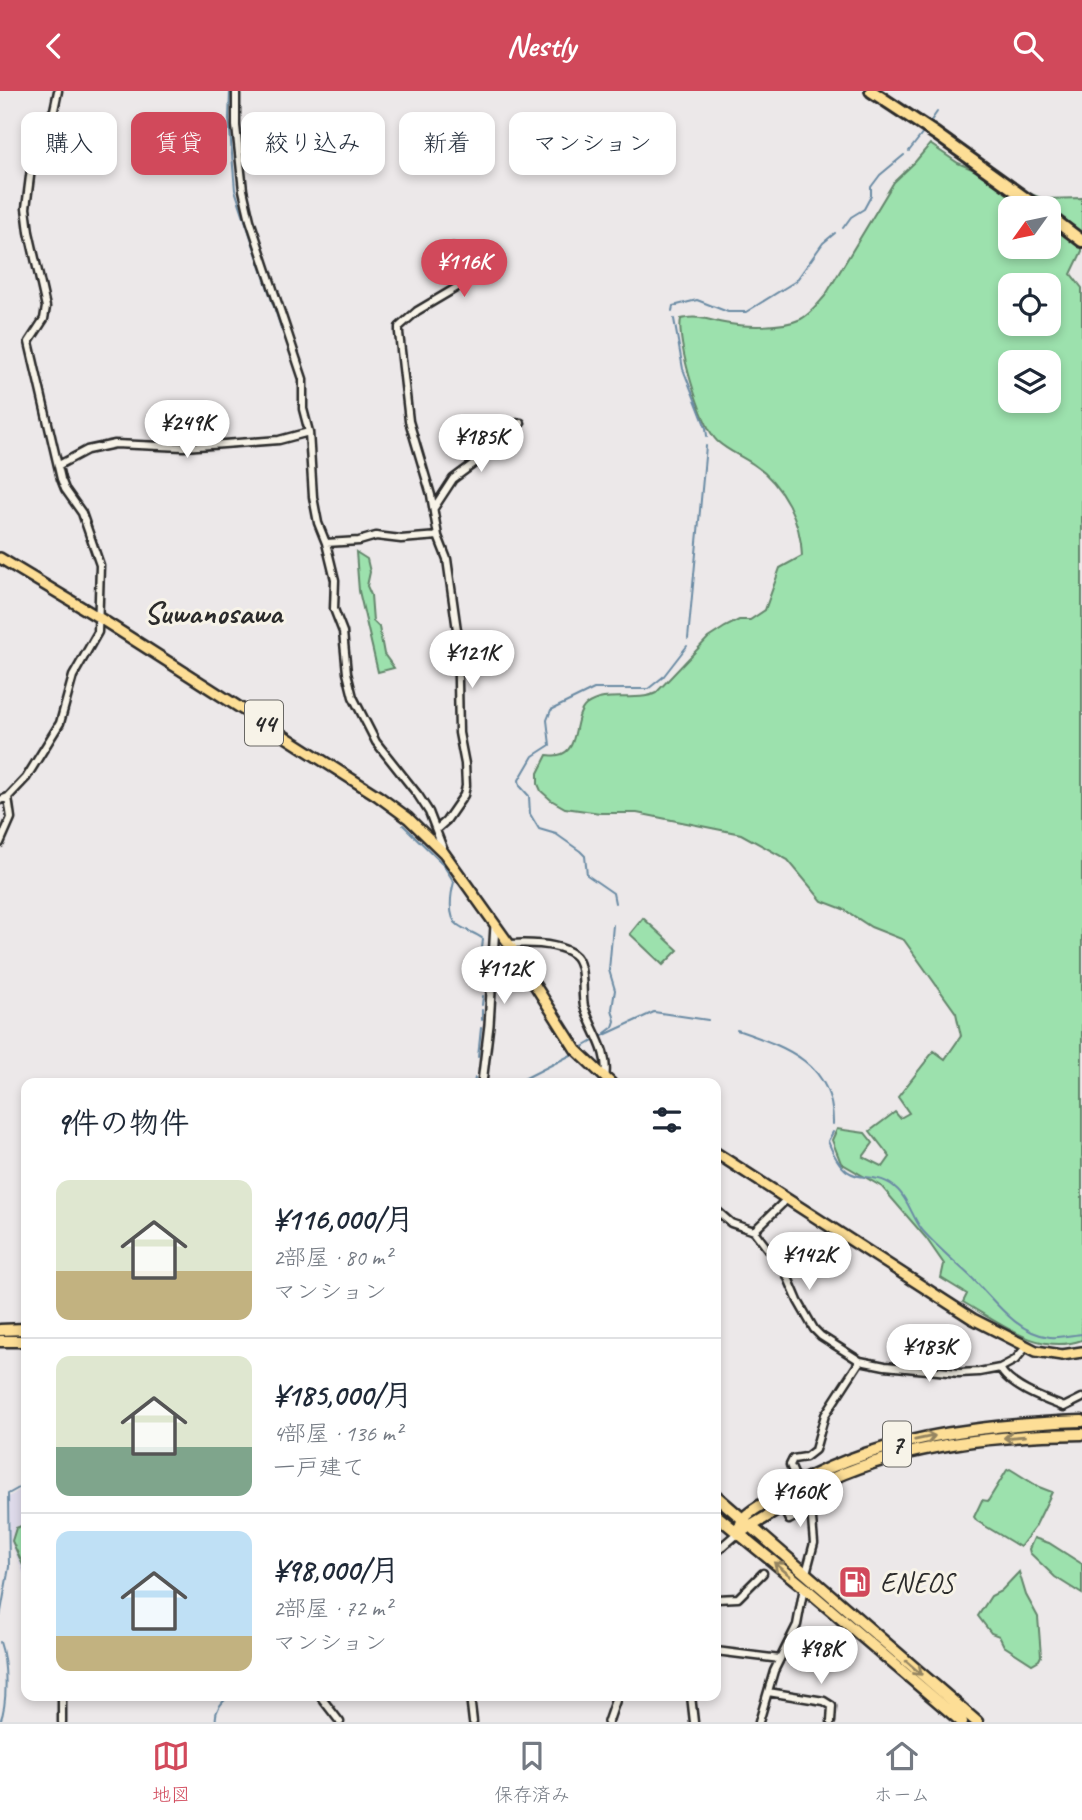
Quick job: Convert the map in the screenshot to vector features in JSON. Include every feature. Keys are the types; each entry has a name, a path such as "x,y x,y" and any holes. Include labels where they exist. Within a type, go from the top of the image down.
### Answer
{"highway":[{"path":"871,91 1022,196"},
{"path":"1061,225 1082,241"},
{"path":"0,1330 21,1329"},
{"path":"0,1341 21,1341"},
{"name":"7","path":"738,1533 798,1483 853,1458 921,1438 987,1427 1082,1421"},
{"name":"7","path":"748,1522 852,1470 910,1453 972,1441 1082,1434"},
{"path":"721,1500 976,1722"},
{"path":"721,1519 961,1722"}],"main road":[{"name":"44","path":"0,558 98,617 378,796 408,818 444,853 509,944 569,1041 605,1078"},
{"path":"721,1156 973,1319 1048,1354 1082,1352"}],"street":[{"path":"0,800 8,797 26,778 60,723 73,676 98,632 100,565 96,547 82,513 65,489 29,347 29,338 44,320 46,307 26,215 35,137 54,110 58,91"},
{"path":"236,91 236,126 243,190 250,219 303,379 303,409 309,432 313,497 335,580 334,609 343,632 352,697 376,742 418,795 437,829 444,853"},
{"path":"437,829 454,810 464,795 466,786 459,733 457,630 447,559 438,536 434,508 409,421 399,327 411,316 467,280 453,247"},
{"path":"434,508 453,479 488,453 505,427 522,422"},
{"path":"59,465 87,450 106,445 129,443 184,447 279,440 309,432"},
{"path":"326,543 359,541 376,536 401,540 438,536"},
{"path":"0,843 11,818 8,797"},
{"path":"483,1078 495,925"},
{"path":"509,944 544,945 572,952 577,958 585,1007 604,1055 608,1078"},
{"path":"754,1231 787,1199"},
{"path":"721,1214 731,1223 754,1231 786,1273 814,1329 860,1361 959,1373 1000,1368 1016,1360 1027,1346"},
{"path":"798,1483 790,1465 793,1459 806,1457 815,1450 825,1415 860,1361"},
{"path":"1000,1368 1003,1374 1028,1392 1055,1404 1065,1407 1082,1398"},
{"path":"782,1506 789,1520 811,1508 814,1543 806,1573"},
{"path":"721,1548 738,1533"},
{"path":"721,1599 738,1598 763,1573"},
{"path":"759,1722 780,1659 797,1625 804,1587"},
{"path":"721,1652 780,1659"},
{"path":"768,1692 824,1700 832,1706 831,1722"},
{"path":"62,1701 62,1722"},
{"path":"324,1701 340,1722"},
{"path":"471,1701 473,1722"},
{"path":"608,1722 615,1701"},
{"path":"692,1701 694,1722"}],"shaded area":[{"path":"21,1489 21,1568 10,1541 9,1497"}],"green space":[{"path":"930,144 958,163 1036,196 998,196 998,259 1061,259 1061,199 1082,198 1082,251 1071,274 1082,288 1082,1340 1066,1344 1050,1344 1020,1335 963,1302 967,1294 941,1278 944,1264 926,1238 882,1187 841,1163 832,1140 837,1129 865,1133 873,1143 863,1157 883,1167 890,1157 870,1131 895,1112 900,1118 909,1113 898,1097 934,1051 945,1059 961,1036 956,1013 904,940 871,927 843,909 822,901 788,860 741,834 637,813 600,813 565,808 551,800 538,784 538,773 547,755 558,755 570,748 579,717 586,705 602,698 639,697 656,693 708,638 739,620 750,620 765,610 780,568 802,556 794,517 773,482 753,464 721,445 711,432 697,401 686,363 680,330 681,319 698,318 763,326 784,324 805,317 825,296 894,182"},
{"path":"356,552 367,559 370,572 367,586 371,595 373,621 379,627 384,654 394,668 378,672 359,591"},
{"path":"643,918 678,950 663,965 630,934"},
{"path":"1010,1469 1052,1492 1035,1527 1020,1547 974,1517 982,1500 988,1501"},
{"path":"21,1526 21,1561 12,1541 16,1528"},
{"path":"1034,1538 1049,1543 1082,1564 1082,1594 1055,1577 1030,1553"},
{"path":"1019,1572 1026,1595 1038,1617 1041,1656 1032,1664 1004,1646 999,1636 991,1633 978,1616 991,1596 1001,1591"}],"waterway":[{"path":"230,91 229,119 235,190 282,331"},
{"path":"928,125 937,112"},
{"path":"909,151 923,133"},
{"path":"843,228 851,217 864,209 871,196 871,187 880,175 904,155"},
{"path":"672,311 673,306 697,300 728,312 746,312 796,281 823,243 835,233"},
{"path":"674,319 683,369 707,436"},
{"path":"688,639 706,446"},
{"path":"615,903 613,893 587,875 585,856 580,851 556,834 539,829 530,814 529,796 520,786 519,780 533,756 550,745 547,720 551,710 594,689 648,689 663,677 687,646"},
{"path":"403,825 442,863 454,882 452,916 461,927 483,939 482,948"},
{"path":"605,1033 613,1027 615,1021 612,1009 615,990 609,970 613,925"},
{"path":"482,956 482,990"},
{"path":"482,1005 483,996"},
{"path":"482,1010 482,1020"},
{"path":"600,1037 654,1012 708,1020"},
{"path":"478,1057 481,1028"},
{"path":"737,1030 789,1051 816,1072 831,1103 833,1124"},
{"path":"583,1047 595,1040"},
{"path":"526,1078 573,1054"},
{"path":"833,1132 828,1141 844,1168 852,1174 888,1182 898,1190 923,1231 1015,1322 1037,1334 1050,1337 1082,1334"},
{"path":"0,1617 9,1567 8,1494 21,1487"},
{"path":"0,1642 6,1682 0,1722"},
{"path":"216,1722 216,1714 223,1701"}],"place":[{"name":"ENEOS","path":"855,1582"}],"district":[{"name":"Suwanosawa","path":"213,612"}]}
